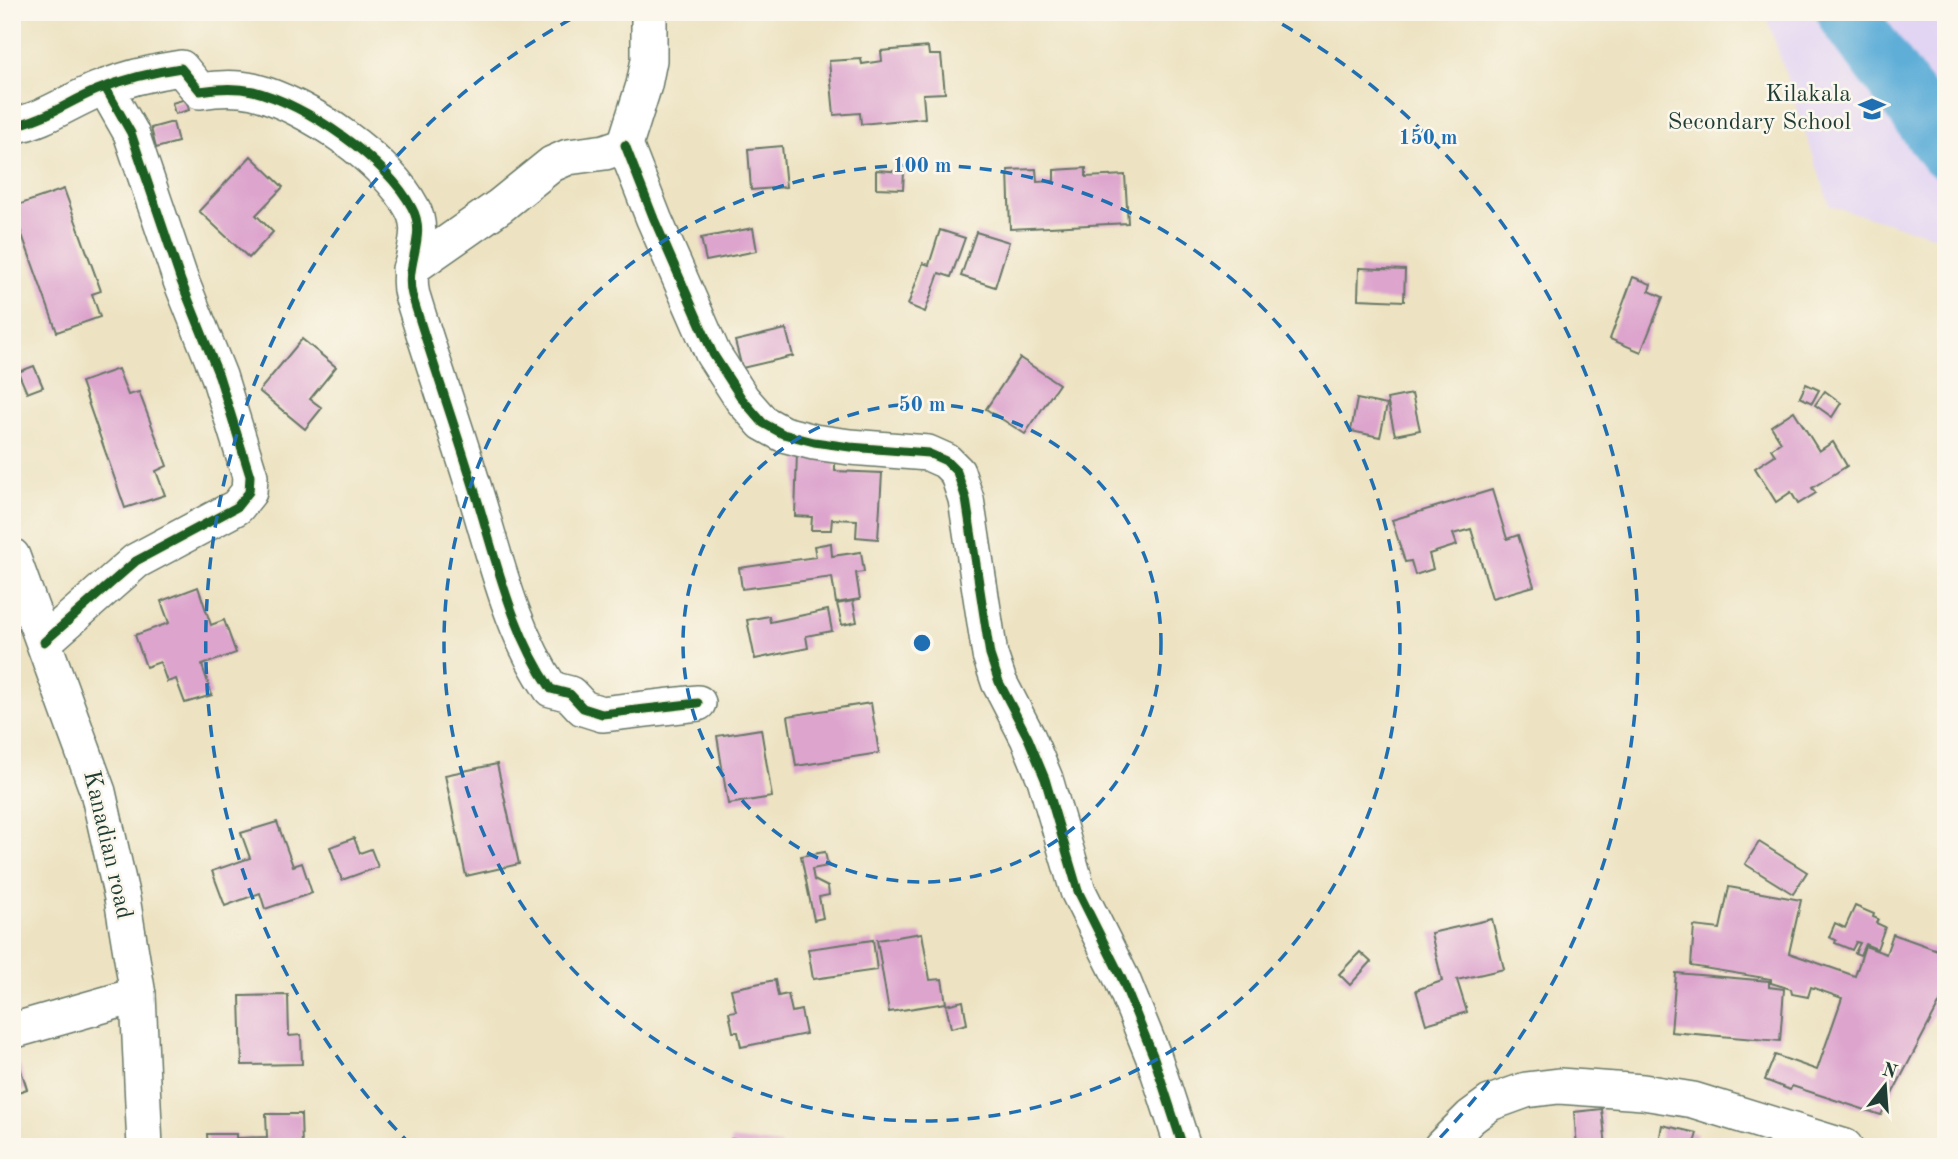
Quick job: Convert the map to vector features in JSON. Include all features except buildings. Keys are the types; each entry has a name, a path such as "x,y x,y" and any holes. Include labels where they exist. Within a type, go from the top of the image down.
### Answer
{"street":[{"path":"649,12 649,60 625,145 713,354 727,379 754,414 763,423 783,434 850,447 928,453 946,461 957,472 966,499 990,654 999,682 1028,738 1045,779 1078,891 1122,979 1154,1058 1183,1147"},
{"path":"12,125 60,110 105,87 157,71 181,68 200,91 233,88 257,92 320,121 380,167 412,207 419,222 410,269 412,293 496,566 511,609 539,671 551,689 570,694 583,708 602,714 698,703"},
{"path":"44,642 136,561 237,507 249,492 250,476 219,376 181,281 131,133 105,87"},
{"path":"410,269 500,206 552,164 568,157 605,152 625,145"},
{"name":"Kanadian road","path":"12,556 98,792 122,898 138,995 145,1147"},
{"path":"12,1031 138,995"},
{"path":"1441,1147 1471,1117 1490,1103 1527,1090 1559,1087 1643,1092 1693,1100 1845,1147"}],"shaded area":[{"name":"Kilakala Secondary School","path":"1765,12 1946,12 1946,239 1830,206"}],"waterway":[{"path":"1845,12 1946,150"}],"cycle path":[{"path":"12,126 35,120 118,82 181,68 200,91 240,89 274,98 320,121 365,153 400,190 416,219 417,240 410,284 412,295 506,594 537,667 551,689 570,694 583,708 602,714 698,703"},
{"path":"44,642 136,561 237,507 249,492 250,476 219,376 181,281 131,133 105,87"},
{"path":"625,145 713,354 742,399 763,423 783,434 814,442 928,453 946,461 957,472 966,499 990,655 999,682 1028,738 1045,779 1078,891 1122,979 1154,1058 1183,1147"}],"place":[{"name":"Kilakala Secondary School","path":"1872,109"}]}
